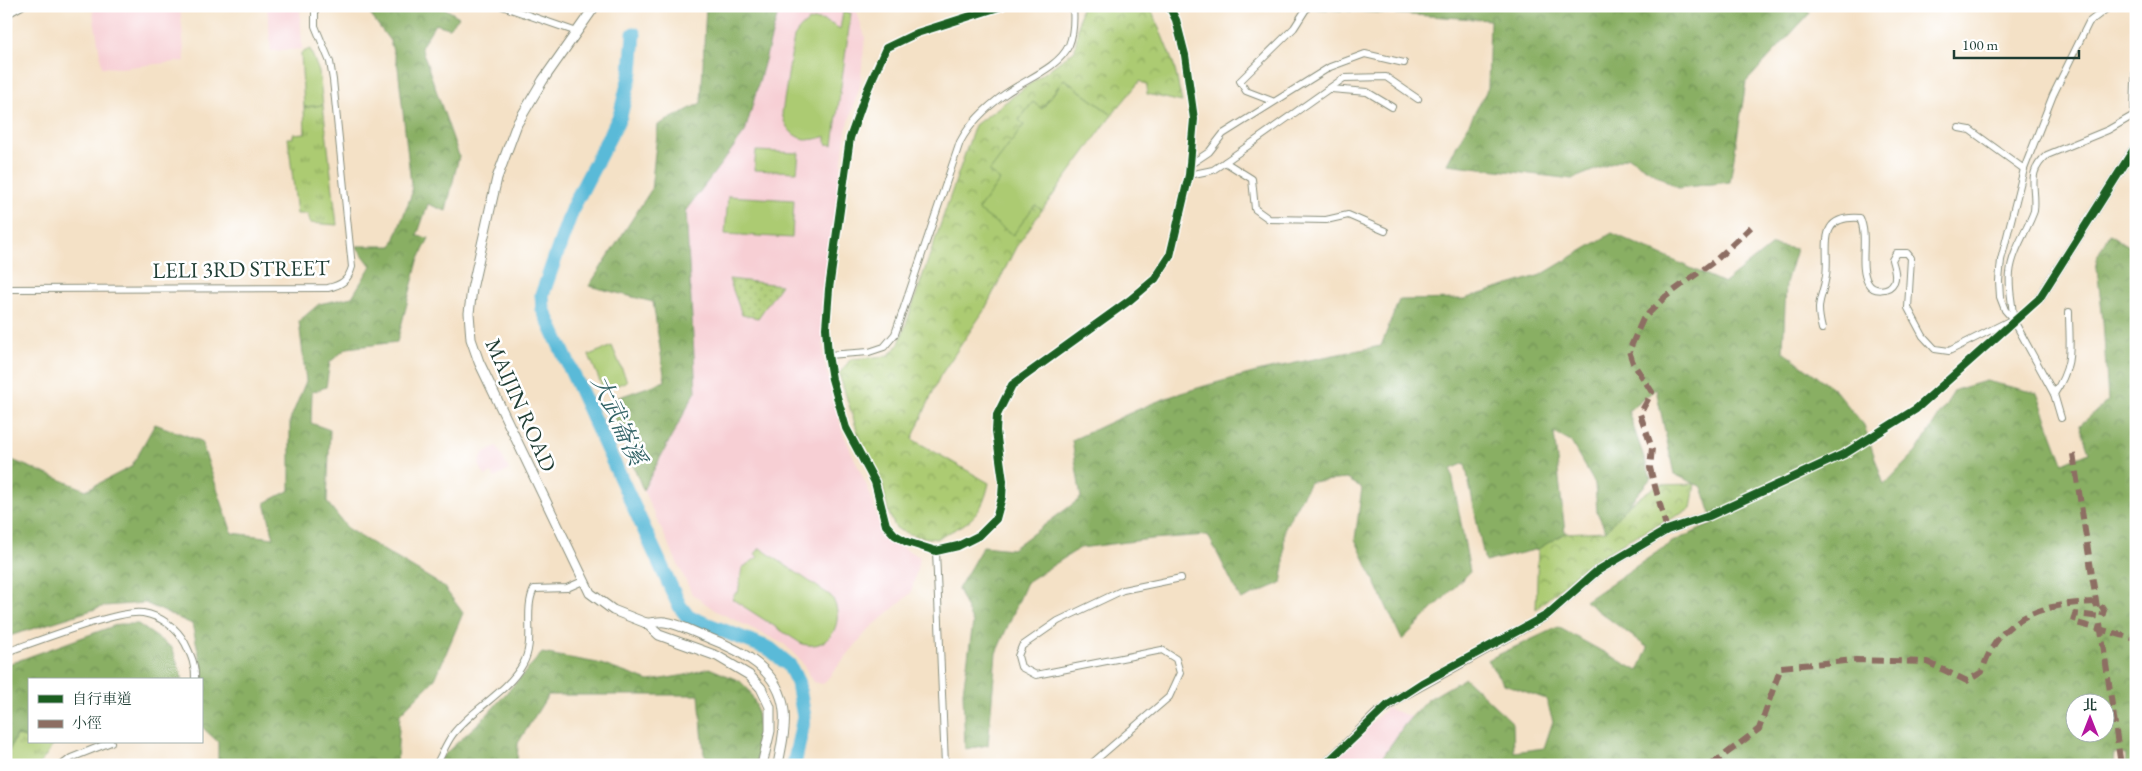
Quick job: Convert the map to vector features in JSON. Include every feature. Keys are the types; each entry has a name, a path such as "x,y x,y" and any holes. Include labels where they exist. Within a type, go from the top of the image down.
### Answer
{"street":[{"path":"6,15 22,6"},
{"name":"LELI 3RD STREET","path":"6,288 328,288 341,285 350,275 352,267 333,80 330,62 315,26 315,6"},
{"path":"502,6 578,32"},
{"name":"MAIJIN ROAD","path":"596,6 524,110 509,145 498,178 474,280 469,320 471,339 478,362 590,593 601,603 646,623 659,635 717,656 750,675 761,688 770,714 770,730 762,765"},
{"path":"1002,6 917,33 886,48 866,92 850,138 829,289 826,328 828,355 832,379 846,428 875,482 886,525 907,542 936,551 958,546 980,535 996,519 1002,497 1003,481 996,431 997,414 1012,386 1130,300 1154,279 1170,256 1191,164 1194,119 1185,55 1176,20 1170,6"},
{"path":"828,355 869,352 884,347 895,334 960,142 968,127 1003,95 1055,62 1069,46 1074,21 1073,6"},
{"path":"1272,102 1246,91 1240,81 1294,28 1308,6"},
{"path":"2061,418 2054,394 2013,319 2005,310 2000,297 2001,260 2024,169 2054,95 2089,22 2110,6"},
{"path":"2013,319 2010,270 2034,211 2033,175 2039,162 2047,155 2108,130 2135,116 2136,47"},
{"path":"1191,164 1209,152 1223,134 1330,67 1365,54 1404,63"},
{"path":"1189,175 1213,170 1344,78 1386,77 1418,99"},
{"path":"1331,88 1367,92 1392,107"},
{"path":"1959,128 1970,130 2024,169"},
{"path":"2039,299 2136,146"},
{"path":"1225,162 1252,179 1255,209 1269,219 1326,220 1348,215 1386,231"},
{"path":"1822,329 1817,308 1826,275 1826,236 1833,226 1843,218 1852,217 1860,218 1865,228 1865,272 1868,282 1872,287 1880,290 1889,288 1894,282 1896,273 1892,260 1896,253 1907,254 1911,258 1908,308 1923,336 1935,349 1949,351 2013,319"},
{"path":"2054,394 2065,377 2070,359 2069,312"},
{"path":"1325,765 1376,715 1400,697 1546,615 1597,571 1667,530 1709,516"},
{"path":"936,551 945,765"},
{"path":"1090,765 1170,697 1180,673 1176,659 1162,650 1036,675 1021,667 1018,656 1022,646 1058,621 1123,590 1182,578"},
{"path":"436,765 453,734 511,680 524,662 530,634 530,597 534,589 567,588 583,581"},
{"path":"6,652 112,617 142,613 164,621 180,633 193,659 195,678"},
{"name":"MAIJIN ROAD","path":"646,623 665,622 722,643 751,657 773,679 782,698 785,712 784,733 778,765"},
{"path":"62,765 83,752 105,744"}],"shaded area":[{"path":"92,6 180,6 185,61 120,68 102,67"},
{"path":"267,6 300,6 302,49 271,51"},
{"path":"780,6 855,6 865,37 860,86 846,131 824,298 823,356 843,433 870,493 880,526 896,544 920,557 911,593 868,630 823,684 814,682 801,661 784,644 716,611 692,594 643,490 696,391 686,210 745,132"},
{"path":"497,446 509,470 495,478 492,473 485,476 479,464 483,453"},
{"path":"1387,708 1412,717 1377,765 1326,765"}],"green space":[{"path":"364,6 441,6 459,17 449,28 435,24 421,47 459,156 446,211 428,204 417,236 429,238 418,261 397,342 347,348 330,362 326,387 312,392 311,423 330,430 327,502 348,529 443,586 463,613 435,679 400,714 397,759 388,765 218,765 218,742 202,727 202,699 207,689 192,624 145,603 105,606 6,637 6,401 10,414 7,458 86,490 131,467 155,424 201,441 232,533 274,538 265,503 290,490 290,420 306,381 299,321 319,304 352,297 371,266 356,246 392,246 412,193 398,67 390,41"},
{"path":"706,6 780,6 745,132 686,210 696,391 643,490 608,401 665,381 653,302 589,286 651,190 658,125 701,103"},
{"path":"1081,6 1150,6 1174,65 1182,102 1147,94 1147,86 1140,81 1112,115 1064,79 1041,109 1032,103 1019,120 1025,124 990,172 1042,210 1016,247 985,309 940,376 912,439 989,483 982,505 971,519 936,539 916,536 895,527 888,511 882,482 864,452 839,374 851,359 888,356 899,344 975,125 1075,50"},
{"path":"1805,6 1810,13 1746,82 1730,182 1678,188 1628,157 1572,179 1447,164 1488,88 1490,20 1292,7"},
{"path":"843,12 851,13 833,145 826,144 826,136 818,139 803,139 792,133 787,128 782,113 794,37 804,25 814,20 826,22 840,29"},
{"path":"310,49 319,72 323,105 304,107 301,53"},
{"path":"1064,79 1112,115 1042,210 1035,205 1013,235 978,210 1000,180 989,172 1024,125 1019,120 1033,102 1042,109"},
{"path":"323,105 337,225 310,223 308,214 297,214 288,138 293,138 293,134 305,133 304,107"},
{"path":"756,151 799,153 797,172 754,170"},
{"path":"728,196 794,200 792,238 725,234"},
{"path":"1612,233 1724,283 1772,245 1796,249 1786,283 1783,351 1834,389 1864,425 1884,485 1916,452 1955,390 1986,381 2037,393 2063,463 2089,452 2080,425 2108,401 2103,321 2096,259 2109,234 2136,251 2136,765 2125,765 2126,754 2115,753 2114,765 1377,765 1405,724 1427,700 1465,678 1513,723 1514,752 1544,748 1553,721 1546,699 1504,684 1487,660 1558,627 1638,671 1648,648 1585,601 1672,542 1714,523 1702,487 1674,474 1656,389 1628,411 1651,478 1606,531 1597,512 1595,484 1571,442 1554,433 1565,533 1538,549 1485,562 1465,463 1451,469 1470,572 1402,640 1355,539 1362,488 1347,479 1310,482 1284,529 1284,566 1281,583 1241,600 1208,535 1151,539 1080,548 1027,582 996,653 988,745 965,749 963,692 973,623 958,589 983,546 1012,549 1081,498 1072,440 1139,409 1181,393 1280,366 1381,346 1399,300 1464,299 1541,275"},
{"path":"729,279 781,285 758,318 742,315"},
{"path":"612,346 627,381 604,391 589,355"},
{"path":"1695,484 1691,509 1629,539 1584,567 1536,609 1538,549 1565,533 1606,531 1627,506 1657,485"},
{"path":"760,548 831,596 836,605 837,623 833,632 821,643 812,645 802,644 732,599 736,592 738,593 742,568 758,557 755,554"},
{"path":"119,624 138,624 172,648 182,678 28,678 28,739 16,735 6,758 6,665"},
{"path":"542,653 598,663 649,681 686,675 709,668 740,681 749,690 756,705 761,740 756,765 715,765 704,754 699,695 548,695 518,743 517,765 433,765 486,716"},
{"path":"16,735 28,739 28,744 54,744 39,765 6,765 6,758"}],"waterway":[{"name":"大武崙溪","path":"634,34 631,72 620,116 573,207 542,295 543,309 679,605 688,617 770,649 789,665 798,683 804,717 794,765"}],"tunnel":[{"path":"1709,516 1846,453 1916,409 2039,299"}],"marked path":[{"path":"1667,530 1650,468 1652,448 1640,414 1652,392 1633,363 1629,351 1643,319 1665,297 1716,260 1751,227"},
{"path":"2073,454 2097,607"},
{"path":"1711,765 1759,729 1781,667 1856,660 1927,662 1967,681 1982,672 1989,653 2000,637 2012,625 2027,616 2043,610 2079,603 2099,602 2104,610 2102,617 2075,614 2073,622 2136,639"},
{"path":"2100,624 2121,765"}],"cycle path":[{"path":"1002,6 917,33 886,48 866,93 850,138 829,289 826,328 828,355 832,379 846,428 875,482 886,525 895,535 907,542 936,551 958,546 980,535 996,519 1002,497 1003,481 996,431 997,415 1012,385 1130,300 1155,279 1170,256 1189,175 1194,119 1185,55 1176,20 1169,6"},
{"path":"1325,765 1388,705 1422,683 1547,615 1597,571 1667,530 1709,516 1846,453 1916,409 2039,299 2136,146"}]}
